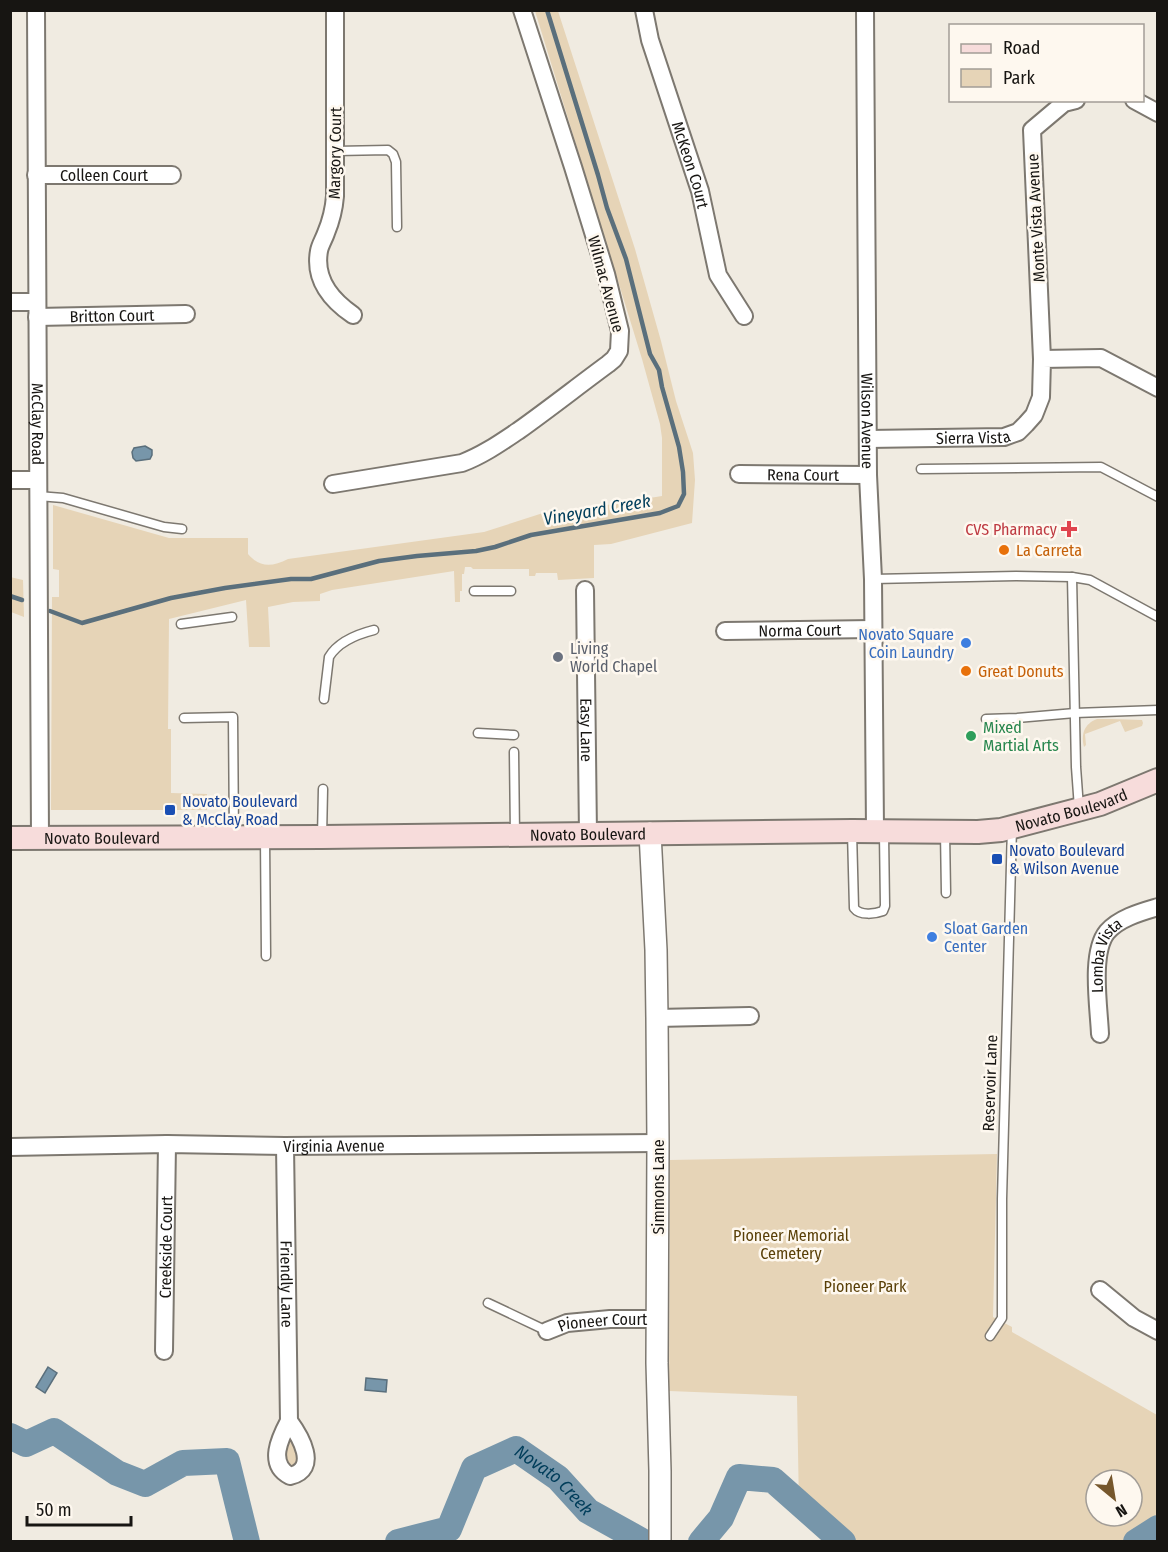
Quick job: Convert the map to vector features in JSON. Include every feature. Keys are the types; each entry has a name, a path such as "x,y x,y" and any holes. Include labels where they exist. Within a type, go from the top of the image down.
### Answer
{"main road":[{"name":"Novato Boulevard","path":"10,838 978,832 1012,827 1100,804 1158,780"}],"street":[{"name":"McClay Road","path":"36,10 40,838"},
{"name":"Margory Court","path":"335,10 334,209 320,249 318,262 325,287 332,298 353,315"},
{"name":"Wilmac Avenue","path":"333,484 462,463 477,458 539,416 608,364 619,351 620,331 606,274 522,10"},
{"name":"McKeon Court","path":"644,10 650,40 700,191 718,275 744,316"},
{"name":"Wilson Avenue","path":"865,10 868,475 880,831"},
{"name":"Monte Vista Avenue","path":"1042,359 1032,130 1068,102"},
{"path":"1138,102 1158,113"},
{"name":"Colleen Court","path":"36,175 172,175"},
{"name":"Britton Court","path":"10,302 37,310 186,314"},
{"path":"1042,359 1101,358 1158,388"},
{"name":"Sierra Vista","path":"868,439 1004,437 1018,432 1034,415 1041,397 1042,359"},
{"name":"Rena Court","path":"739,474 868,475"},
{"path":"10,480 38,488"},
{"name":"Easy Lane","path":"585,590 588,834"},
{"name":"Norma Court","path":"725,631 873,629"},
{"name":"Simmons Lane","path":"650,833 657,1018 657,1362 660,1542"},
{"name":"Lomba Vista","path":"1100,1034 1096,969 1099,949 1106,933 1119,921 1158,907"},
{"path":"657,1018 750,1016"},
{"name":"Virginia Avenue","path":"10,1147 166,1144 285,1146 658,1143"},
{"name":"Creekside Court","path":"164,1351 166,1144"},
{"name":"Friendly Lane","path":"285,1146 289,1421"},
{"path":"1100,1290 1134,1318 1158,1332"},
{"name":"Pioneer Court","path":"547,1331 567,1323 658,1319"}],"lane":[{"path":"336,151 388,150 393,154 396,162 397,227"},
{"path":"921,469 1101,467 1158,497"},
{"path":"38,488 63,498 164,527 182,529"},
{"path":"873,579 1072,577 1090,580 1158,617"},
{"path":"1072,577 1079,810"},
{"path":"474,591 511,591"},
{"path":"181,624 232,617"},
{"path":"324,699 329,657 332,651 351,638 374,630"},
{"path":"986,719 1158,710"},
{"path":"184,718 233,717 234,838"},
{"path":"478,733 514,735"},
{"path":"514,752 515,835"},
{"path":"322,837 323,789"},
{"name":"Reservoir Lane","path":"990,1336 1002,1318 1002,1199 1012,827"},
{"path":"852,831 854,908 860,913 879,913 885,906 880,831"},
{"path":"945,831 946,893"},
{"path":"264,838 266,956"},
{"path":"488,1303 547,1331"}],"green space":[{"path":"535,11 558,11 635,249 676,401 693,453 695,480 692,523 611,544 594,545 594,578 558,580 557,573 536,573 535,576 529,576 529,569 465,567 464,574 462,574 460,602 455,602 454,571 332,590 320,594 320,601 293,602 268,607 270,647 249,647 246,600 169,619 168,729 171,729 171,793 207,794 207,810 51,810 52,597 59,597 59,570 53,569 53,505 169,538 248,538 248,554 257,562 271,565 288,559 484,532 543,513 662,496 660,424"},
{"path":"10,577 23,580 24,617 11,612"},
{"path":"1097,719 1142,720 1143,723 1142,726 1125,732 1120,721 1085,734 1086,745 1084,747 1084,730"},
{"name":"Pioneer Park","path":"997,1154 993,1317 1012,1327 1012,1332 1157,1415 1157,1533 1140,1542 847,1542 825,1537 799,1507 797,1396 669,1391 670,1160"},
{"path":"290,1430 300,1461 289,1470 281,1450"}],"water":[{"path":"145,446 152,450 150,459 136,461 132,452 134,448"},
{"path":"48,1367 57,1373 45,1393 36,1387"},
{"path":"366,1378 387,1380 386,1392 365,1390"}],"waterway":[{"name":"Vineyard Creek","path":"50,611 82,623 171,598 291,579 311,579 379,561 476,551 531,535 660,513 678,506 684,494 683,472 679,447 659,370 650,354 626,259 607,208 547,10"},
{"name":"Vineyard Creek","path":"10,596 22,600"},
{"name":"Novato Creek","path":"10,1436 26,1444 54,1431 117,1473 145,1484 183,1463 227,1461 247,1542"},
{"name":"Novato Creek","path":"398,1542 449,1529 474,1468 516,1449 558,1478 588,1511 642,1541"},
{"name":"Novato Creek","path":"701,1542 721,1518 739,1477 773,1480 843,1542"},
{"name":"Novato Creek","path":"1136,1542 1158,1528"}],"place":[{"name":"CVS Pharmacy","path":"1069,529"},
{"name":"La Carreta","path":"1004,550"},
{"name":"Novato Square Coin Laundry","path":"966,643"},
{"name":"Living World Chapel","path":"558,657"},
{"name":"Great Donuts","path":"966,671"},
{"name":"Mixed Martial Arts","path":"971,736"},
{"name":"Novato Boulevard & McClay Road","path":"170,810"},
{"name":"Novato Boulevard & Wilson Avenue","path":"997,859"},
{"name":"Sloat Garden Center","path":"932,937"}],"park label":[{"name":"Pioneer Memorial Cemetery","path":"791,1244"}]}
